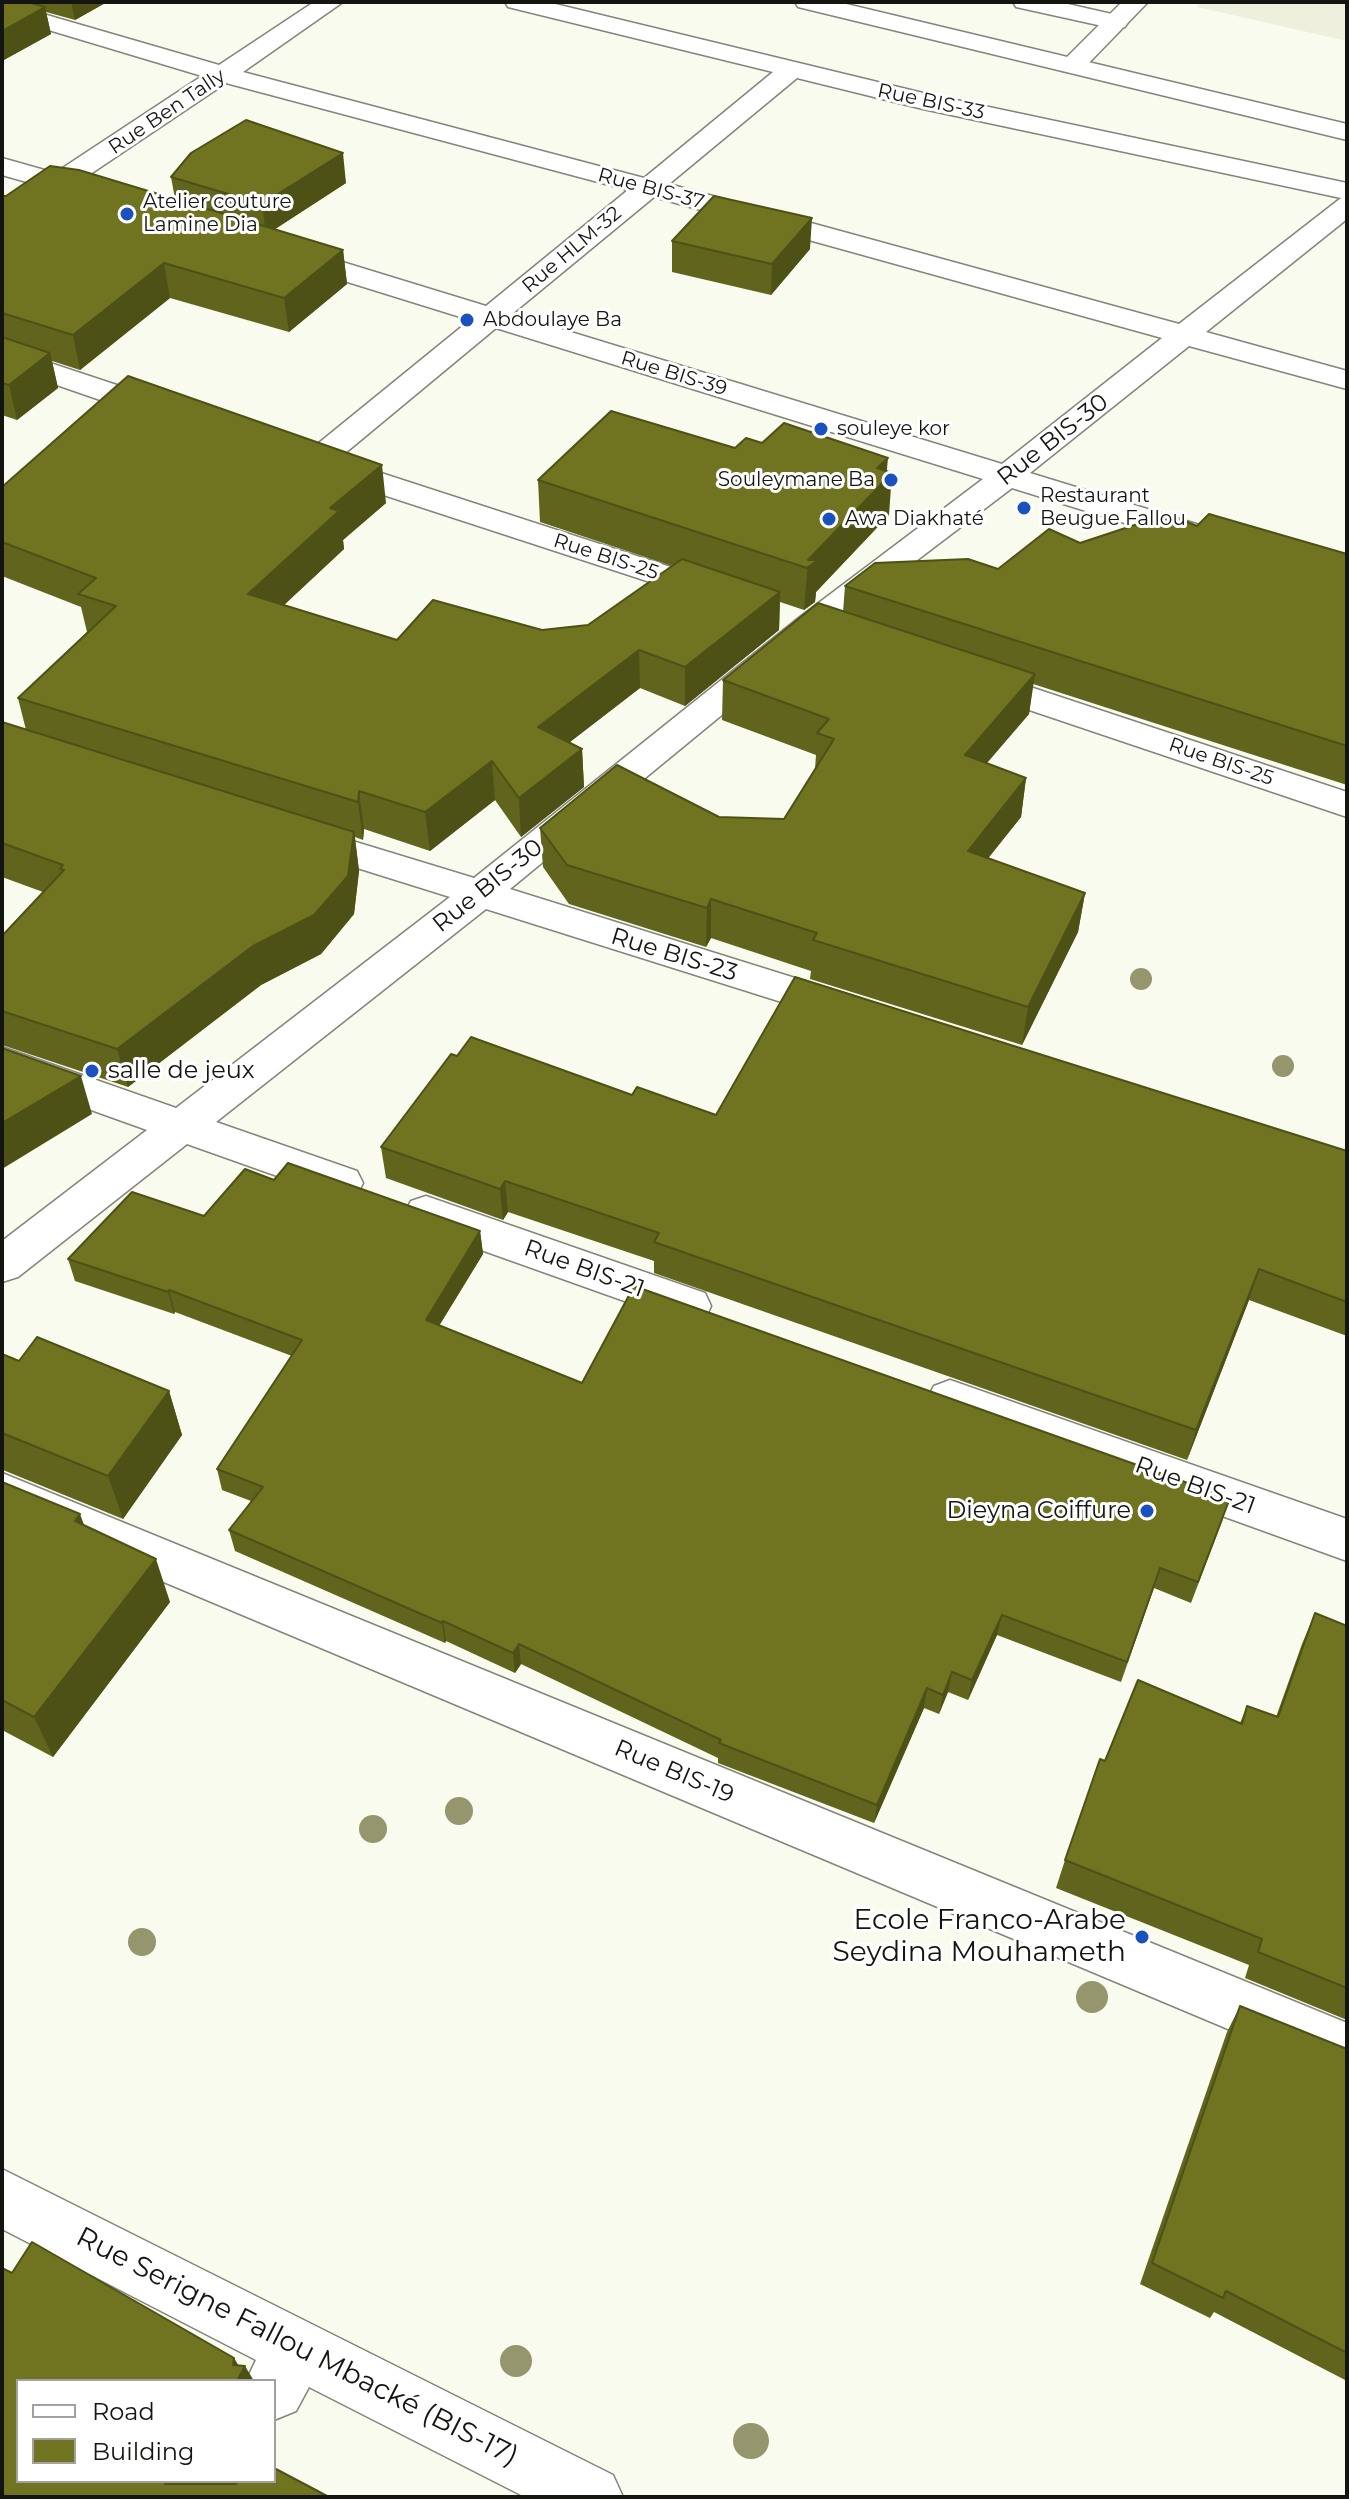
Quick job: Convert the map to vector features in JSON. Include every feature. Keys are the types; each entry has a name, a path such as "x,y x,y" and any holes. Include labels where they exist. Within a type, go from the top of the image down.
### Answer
{"street":[{"name":"Rue Ben Tally","path":"2,221 331,2"},
{"name":"Rue BIS-33","path":"517,2 923,101 1347,191"},
{"path":"807,2 1347,132"},
{"path":"1025,2 1116,22"},
{"path":"1072,66 1136,2"},
{"name":"Rue BIS-37","path":"2,8 224,75 648,187 1347,380"},
{"name":"Rue HLM-32","path":"300,457 491,317 791,70"},
{"path":"2,166 119,202"},
{"name":"Rue BIS-30","path":"2,1265 480,894 797,620 1006,477 1347,205"},
{"name":"Rue BIS-39","path":"268,248 1242,549"},
{"path":"2,356 196,422"},
{"name":"Rue BIS-25","path":"300,457 797,620"},
{"name":"Rue BIS-25","path":"946,669 1347,805"},
{"name":"Rue BIS-23","path":"271,828 875,1018"},
{"name":"Rue BIS-21","path":"2,1062 734,1322"},
{"name":"Rue BIS-21","path":"913,1386 1347,1540"},
{"name":"Rue BIS-19","path":"2,1493 1347,2051"},
{"name":"Rue Serigne Fallou Mbacké (BIS-17)","path":"2,2198 286,2368 591,2497"}],"shaded area":[{"path":"1201,2 1347,2 1347,41 1197,7"}],"building":[{"path":"2,2 27,2 45,7 2,31"},
{"path":"246,120 343,153 262,204 171,177 191,153"},
{"path":"50,166 79,170 343,250 284,298 164,263 73,335 2,313 2,196"},
{"path":"714,196 812,218 772,264 672,241"},
{"path":"2,337 50,353 9,385 2,383"},
{"path":"128,376 382,465 330,508 339,511 248,594 397,640 433,600 542,630 588,625 682,559 780,592 685,667 639,650 538,727 582,749 519,798 492,761 425,812 359,791 358,802 18,698 116,606 78,594 96,578 2,542 2,487"},
{"path":"611,411 735,448 746,438 762,443 784,423 888,458 877,468 892,473 808,560 818,560 807,568 538,480"},
{"path":"1168,514 1197,526 1209,514 1347,554 1347,746 845,586 875,563 968,559 998,569 1049,529 1080,543"},
{"path":"818,603 1035,674 965,755 1026,778 968,851 1085,893 1028,1007 813,940 817,933 711,899 707,908 567,865 540,828 617,765 719,817 784,819 834,739 817,733 829,719 723,680"},
{"path":"2,722 354,832 348,876 314,915 253,946 117,1049 2,1011 2,936 64,870 60,869 63,865 2,843"},
{"path":"795,977 1347,1151 1347,1302 1259,1269 1196,1430 654,1242 659,1233 505,1181 500,1189 381,1147 451,1054 457,1056 471,1037 632,1095 637,1087 716,1115"},
{"path":"2,1048 81,1076 2,1123"},
{"path":"288,1163 480,1231 426,1320 582,1383 634,1286 1230,1498 1198,1582 1160,1568 1127,1662 1002,1615 972,1680 952,1672 943,1695 927,1688 877,1805 719,1743 721,1740 519,1644 513,1653 229,1530 263,1487 217,1469 302,1340 169,1290 68,1259 132,1192 204,1216 245,1169 274,1180"},
{"path":"37,1337 169,1391 108,1476 2,1433 2,1354 19,1361"},
{"path":"2,1482 80,1514 75,1521 156,1559 34,1717 2,1700"},
{"path":"1315,1613 1347,1626 1347,1988 1258,1952 1262,1939 1065,1860 1100,1759 1105,1761 1138,1680 1242,1724 1247,1706 1278,1717"},
{"path":"1240,2006 1347,2049 1347,2353 1226,2291 1223,2298 1152,2263"},
{"path":"32,2242 234,2358 233,2365 245,2366 238,2379 16,2379 16,2483 276,2483 276,2469 329,2497 2,2497 2,2268 12,2273"}],"place":[{"name":"Atelier couture Lamine Dia","path":"127,214"},
{"name":"Abdoulaye Ba","path":"467,320"},
{"name":"souleye kor","path":"821,429"},
{"name":"Souleymane Ba","path":"891,480"},
{"name":"Restaurant Beugue Fallou","path":"1024,508"},
{"name":"Awa Diakhaté","path":"829,519"},
{"name":"salle de jeux","path":"92,1071"},
{"name":"Dieyna Coiffure","path":"1147,1511"},
{"name":"Ecole Franco-Arabe Seydina Mouhameth","path":"1142,1937"}]}
